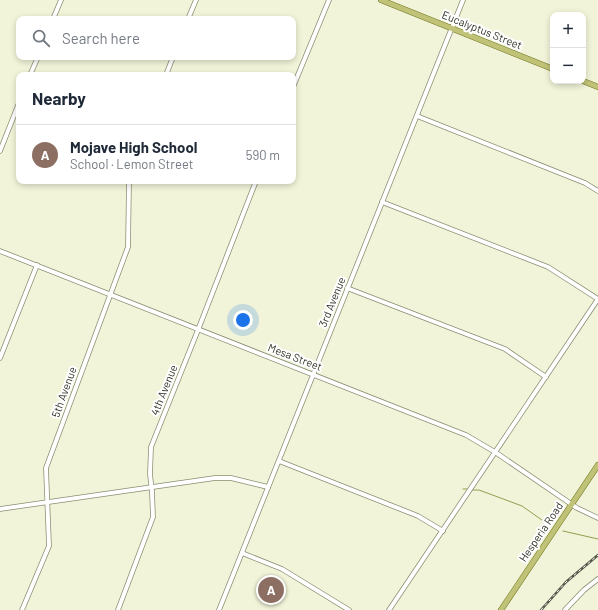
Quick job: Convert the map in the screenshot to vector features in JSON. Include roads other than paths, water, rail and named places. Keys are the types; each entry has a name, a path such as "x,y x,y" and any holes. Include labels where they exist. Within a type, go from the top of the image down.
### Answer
{"main road":[{"name":"Eucalyptus Street","path":"381,0 550,68"},
{"path":"586,82 598,87"},
{"name":"Hesperia Road","path":"501,610 598,465"}],"street":[{"path":"54,16 61,0"},
{"path":"189,16 196,0"},
{"path":"296,80 329,0"},
{"name":"3rd Avenue","path":"219,610 463,0"},
{"path":"31,72 37,60"},
{"path":"167,72 172,60"},
{"path":"0,151 16,111"},
{"path":"417,116 585,183 598,191"},
{"name":"5th Avenue","path":"22,610 49,546 46,468 128,247 129,184"},
{"name":"4th Avenue","path":"118,610 153,517 150,474 151,447 255,184"},
{"path":"382,202 548,267 598,299 389,610"},
{"name":"Mesa Street","path":"0,250 466,436 495,452 586,513 598,518"},
{"path":"0,358 37,265"},
{"path":"348,288 505,349 546,377"},
{"path":"279,461 418,516 443,531"},
{"path":"0,509 215,478 231,478 268,487"},
{"path":"242,553 282,569 349,610"},
{"path":"565,610 584,590 598,579"}],"waterway":[{"path":"463,489 469,489"},
{"path":"472,490 479,490 522,506 549,525"},
{"path":"563,531 598,539"}],"railway":[{"path":"541,610 566,582 598,555"}],"place":[{"name":"Mojave High School","path":"271,590"}]}
